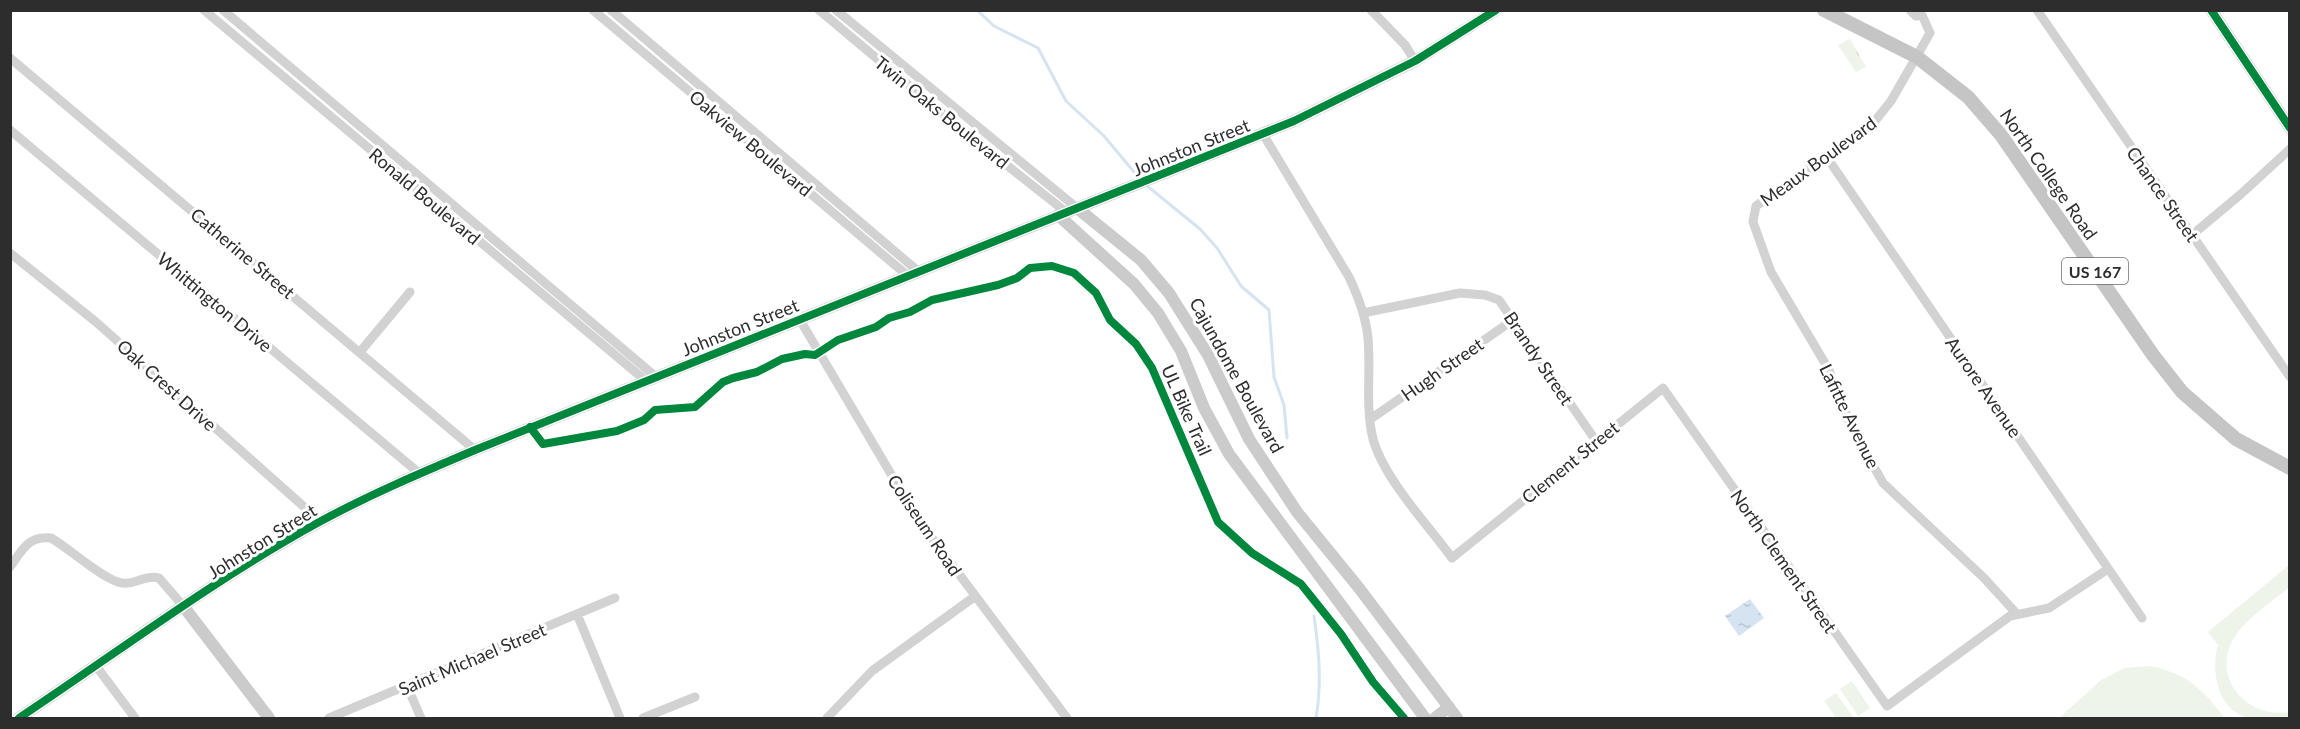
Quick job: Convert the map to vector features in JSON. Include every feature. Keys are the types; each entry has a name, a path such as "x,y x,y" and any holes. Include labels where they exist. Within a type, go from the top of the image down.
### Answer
{"main road":[{"name":"Johnston Street","path":"19,718 184,607 320,521 419,473 1263,134 1341,100 1415,61 1496,10"},
{"name":"North College Road","path":"1824,10 1917,57 1968,97 2001,135 2153,355 2182,392 2236,439 2289,468"},
{"path":"2211,10 2289,128"},
{"name":"Cajundome Boulevard","path":"1067,212 1141,260 1169,293 1208,355 1249,439 1282,490 1457,718"},
{"name":"Cajundome Boulevard","path":"1067,212 1158,313 1181,351 1204,408 1224,446 1425,718"},
{"path":"1264,503 1282,490"},
{"path":"184,607 268,718"},
{"path":"1435,718 1449,707"}],"street":[{"name":"Ronald Boulevard","path":"204,10 537,290 651,379"},
{"name":"Ronald Boulevard","path":"224,10 545,281 651,379"},
{"name":"Oakview Boulevard","path":"593,10 914,274"},
{"name":"Oakview Boulevard","path":"611,10 914,274"},
{"name":"Twin Oaks Boulevard","path":"819,10 961,129 1067,212"},
{"name":"Twin Oaks Boulevard","path":"836,10 1067,212"},
{"path":"1371,10 1406,45 1415,61"},
{"name":"Meaux Boulevard","path":"1752,215 1756,206 1881,115 1930,33 1922,13 1916,16 1910,10"},
{"name":"Chance Street","path":"2037,10 2289,376"},
{"name":"Catherine Street","path":"10,57 475,450"},
{"path":"314,103 322,94"},
{"name":"Whittington Drive","path":"10,130 419,473"},
{"path":"1263,134 1349,277 1363,313 1368,341 1368,387 1372,418"},
{"path":"2192,235 2241,194 2289,149"},
{"name":"Aurore Avenue","path":"1826,156 2142,618"},
{"path":"426,197 434,188"},
{"name":"Lafitte Avenue","path":"1752,215 1758,240 1771,272 1828,370 1851,426 1883,483 1984,578 2016,613"},
{"name":"Oak Crest Drive","path":"10,253 96,322 320,521"},
{"path":"537,290 545,281"},
{"path":"360,352 411,292"},
{"name":"Brandy Street","path":"1363,313 1460,293 1485,295 1499,300 1596,441"},
{"name":"Coliseum Road","path":"800,320 917,518 974,597 1067,718"},
{"name":"Hugh Street","path":"1372,418 1513,320"},
{"name":"Clement Street","path":"1372,418 1373,436 1380,456 1452,558 1663,388 1682,415"},
{"name":"North Clement Street","path":"1682,415 1887,706 2016,613"},
{"path":"10,567 27,543 40,537 51,538 119,582 135,582 147,577 159,578 184,607"},
{"path":"2016,613 2049,608 2108,569"},
{"path":"827,718 872,671 974,597"},
{"name":"Saint Michael Street","path":"329,718 615,598"},
{"path":"577,614 620,718"},
{"path":"96,666 135,718"},
{"path":"407,686 421,718"},
{"path":"643,718 695,697"}],"green space":[{"path":"1850,39 1866,67 1856,72 1838,45"},
{"path":"2289,565 2289,587 2259,611 2239,631 2228,653 2227,667 2230,680 2247,702 2259,709 2289,712 2289,718 2265,719 2240,715 2224,700 2219,689 2215,666 2218,645 2208,632"},
{"path":"2150,666 2174,673 2193,684 2225,718 2059,718 2101,680 2125,668"},
{"path":"1852,681 1870,708 1858,716 1840,689"},
{"path":"1836,693 1854,718 1836,718 1824,701"}],"water":[{"path":"1750,599 1764,618 1739,636 1725,616"}],"waterway":[{"path":"977,10 994,26 1038,48 1066,101 1104,136 1139,178"},
{"path":"1146,185 1200,229 1217,248 1241,286 1269,310 1274,377 1284,405 1287,438"},
{"path":"1314,616 1319,667 1316,718"}],"cycle path":[{"path":"19,718 243,567 321,521 359,502 475,450 1294,121 1415,61 1496,10"},
{"path":"2211,10 2290,128"},
{"name":"UL Bike Trail","path":"530,427 543,444 617,431 644,420 655,410 695,407 723,382 757,372 782,359 805,354 815,355 838,340 876,327 889,318 910,312 932,300 998,285 1017,278 1030,268 1052,266 1074,273 1096,293 1110,320 1136,344 1152,368 1218,522 1252,553 1301,584 1341,634 1373,682 1404,718"}]}
